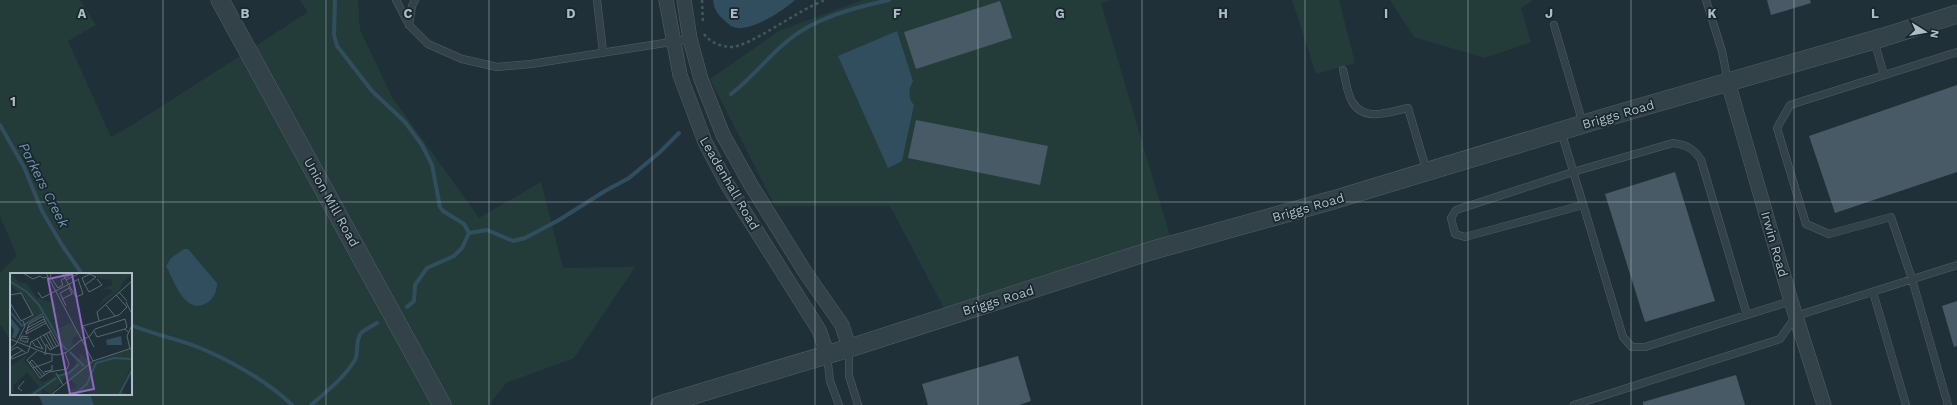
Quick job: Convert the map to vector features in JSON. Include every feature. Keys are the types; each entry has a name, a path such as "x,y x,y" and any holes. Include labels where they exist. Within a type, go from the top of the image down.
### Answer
{"street":[{"name":"Union Mill Road","path":"220,0 442,405"},
{"name":"Leadenhall Road","path":"666,0 672,41 680,75 696,120 712,156 735,197 819,330 827,353"},
{"name":"Leadenhall Road","path":"684,0 690,39 708,98 729,146 751,185 806,272 842,325 849,347"},
{"name":"Briggs Road","path":"660,405 849,347 1150,251 1333,200 1583,124 1874,40 1957,14"},
{"name":"Irwin Road","path":"1728,82 1791,301 1824,405"}],"lane":[{"path":"396,0 409,25 428,44 462,59 497,67 532,64 690,39"},
{"path":"409,25 412,6 416,0"},
{"path":"597,0 603,52"},
{"path":"1706,0 1722,52 1728,82"},
{"path":"1554,25 1583,124"},
{"path":"1874,40 1884,76"},
{"path":"1948,405 1912,279 1892,217 1829,234 1806,224 1778,128 1790,105 1957,52"},
{"path":"1343,70 1353,103 1364,112 1376,115 1408,108 1427,172"},
{"path":"1561,131 1623,337 1632,347 1645,347 1791,301"},
{"path":"1583,205 1465,237 1455,234 1451,218 1456,210 1573,172 1673,143 1684,144 1695,150 1701,160 1747,315"},
{"path":"1574,405 1780,339 1796,316 1957,265"},
{"path":"1873,292 1906,405"},
{"path":"849,347 849,376 858,405"},
{"path":"827,353 830,381 839,405"}],"path":[{"path":"702,0 703,26"},
{"path":"703,33 710,42 731,47 754,39 801,10 826,0"}],"green space":[{"path":"0,0 80,0 96,25 68,41 111,137 137,122 308,12 300,0 358,0 360,30 392,97 479,218 541,182 563,268 635,267 574,358 506,383 489,405 51,405 45,395 132,395 132,273 10,273 10,339 0,324 0,273 17,256 0,216"},
{"path":"862,0 1111,0 1101,3 1174,250 948,316 890,206 775,206 710,79 779,31"},
{"path":"1292,0 1339,0 1355,63 1316,74"},
{"path":"1390,0 1533,0 1521,8 1531,42 1485,58 1414,37"}],"water":[{"path":"713,0 795,0 784,9 761,22 739,28 730,25 721,17 716,11"},
{"path":"897,31 913,81 909,93 910,99 914,105 902,161 888,168 838,56"},
{"path":"184,249 188,249 217,283 214,295 205,304 198,306 191,304 186,300 176,287 166,266 171,258"},
{"path":"38,395 90,395 94,405 43,405"}],"building":[{"path":"1767,0 1810,0 1811,3 1771,15"},
{"path":"1000,1 1012,38 916,69 904,32"},
{"path":"1957,85 1957,172 1835,213 1809,136"},
{"path":"916,120 1048,146 1040,185 908,158"},
{"path":"1675,172 1715,301 1645,322 1605,194"},
{"path":"1957,301 1957,346 1954,347 1942,306"},
{"path":"1018,356 1031,401 1019,405 928,405 922,384"},
{"path":"1736,375 1745,405 1643,405 1643,402"}],"waterway":[{"path":"335,0 334,35 337,46 372,91 405,122 422,145 432,165 440,207 443,211 464,224 469,233"},
{"path":"731,94 796,34 834,15 889,0"},
{"name":"Parkers Creek","path":"0,125 24,167 42,211 62,245 81,273"},
{"path":"407,307 414,301 415,285 427,268 454,256 462,248 469,233 487,230 513,241 525,238 559,220 605,191 629,178 660,152 679,133"},
{"path":"311,405 351,367 357,353 359,336 364,330 377,323"},
{"name":"Parkers Creek","path":"132,325 195,346 221,357 271,387 292,405"}]}
